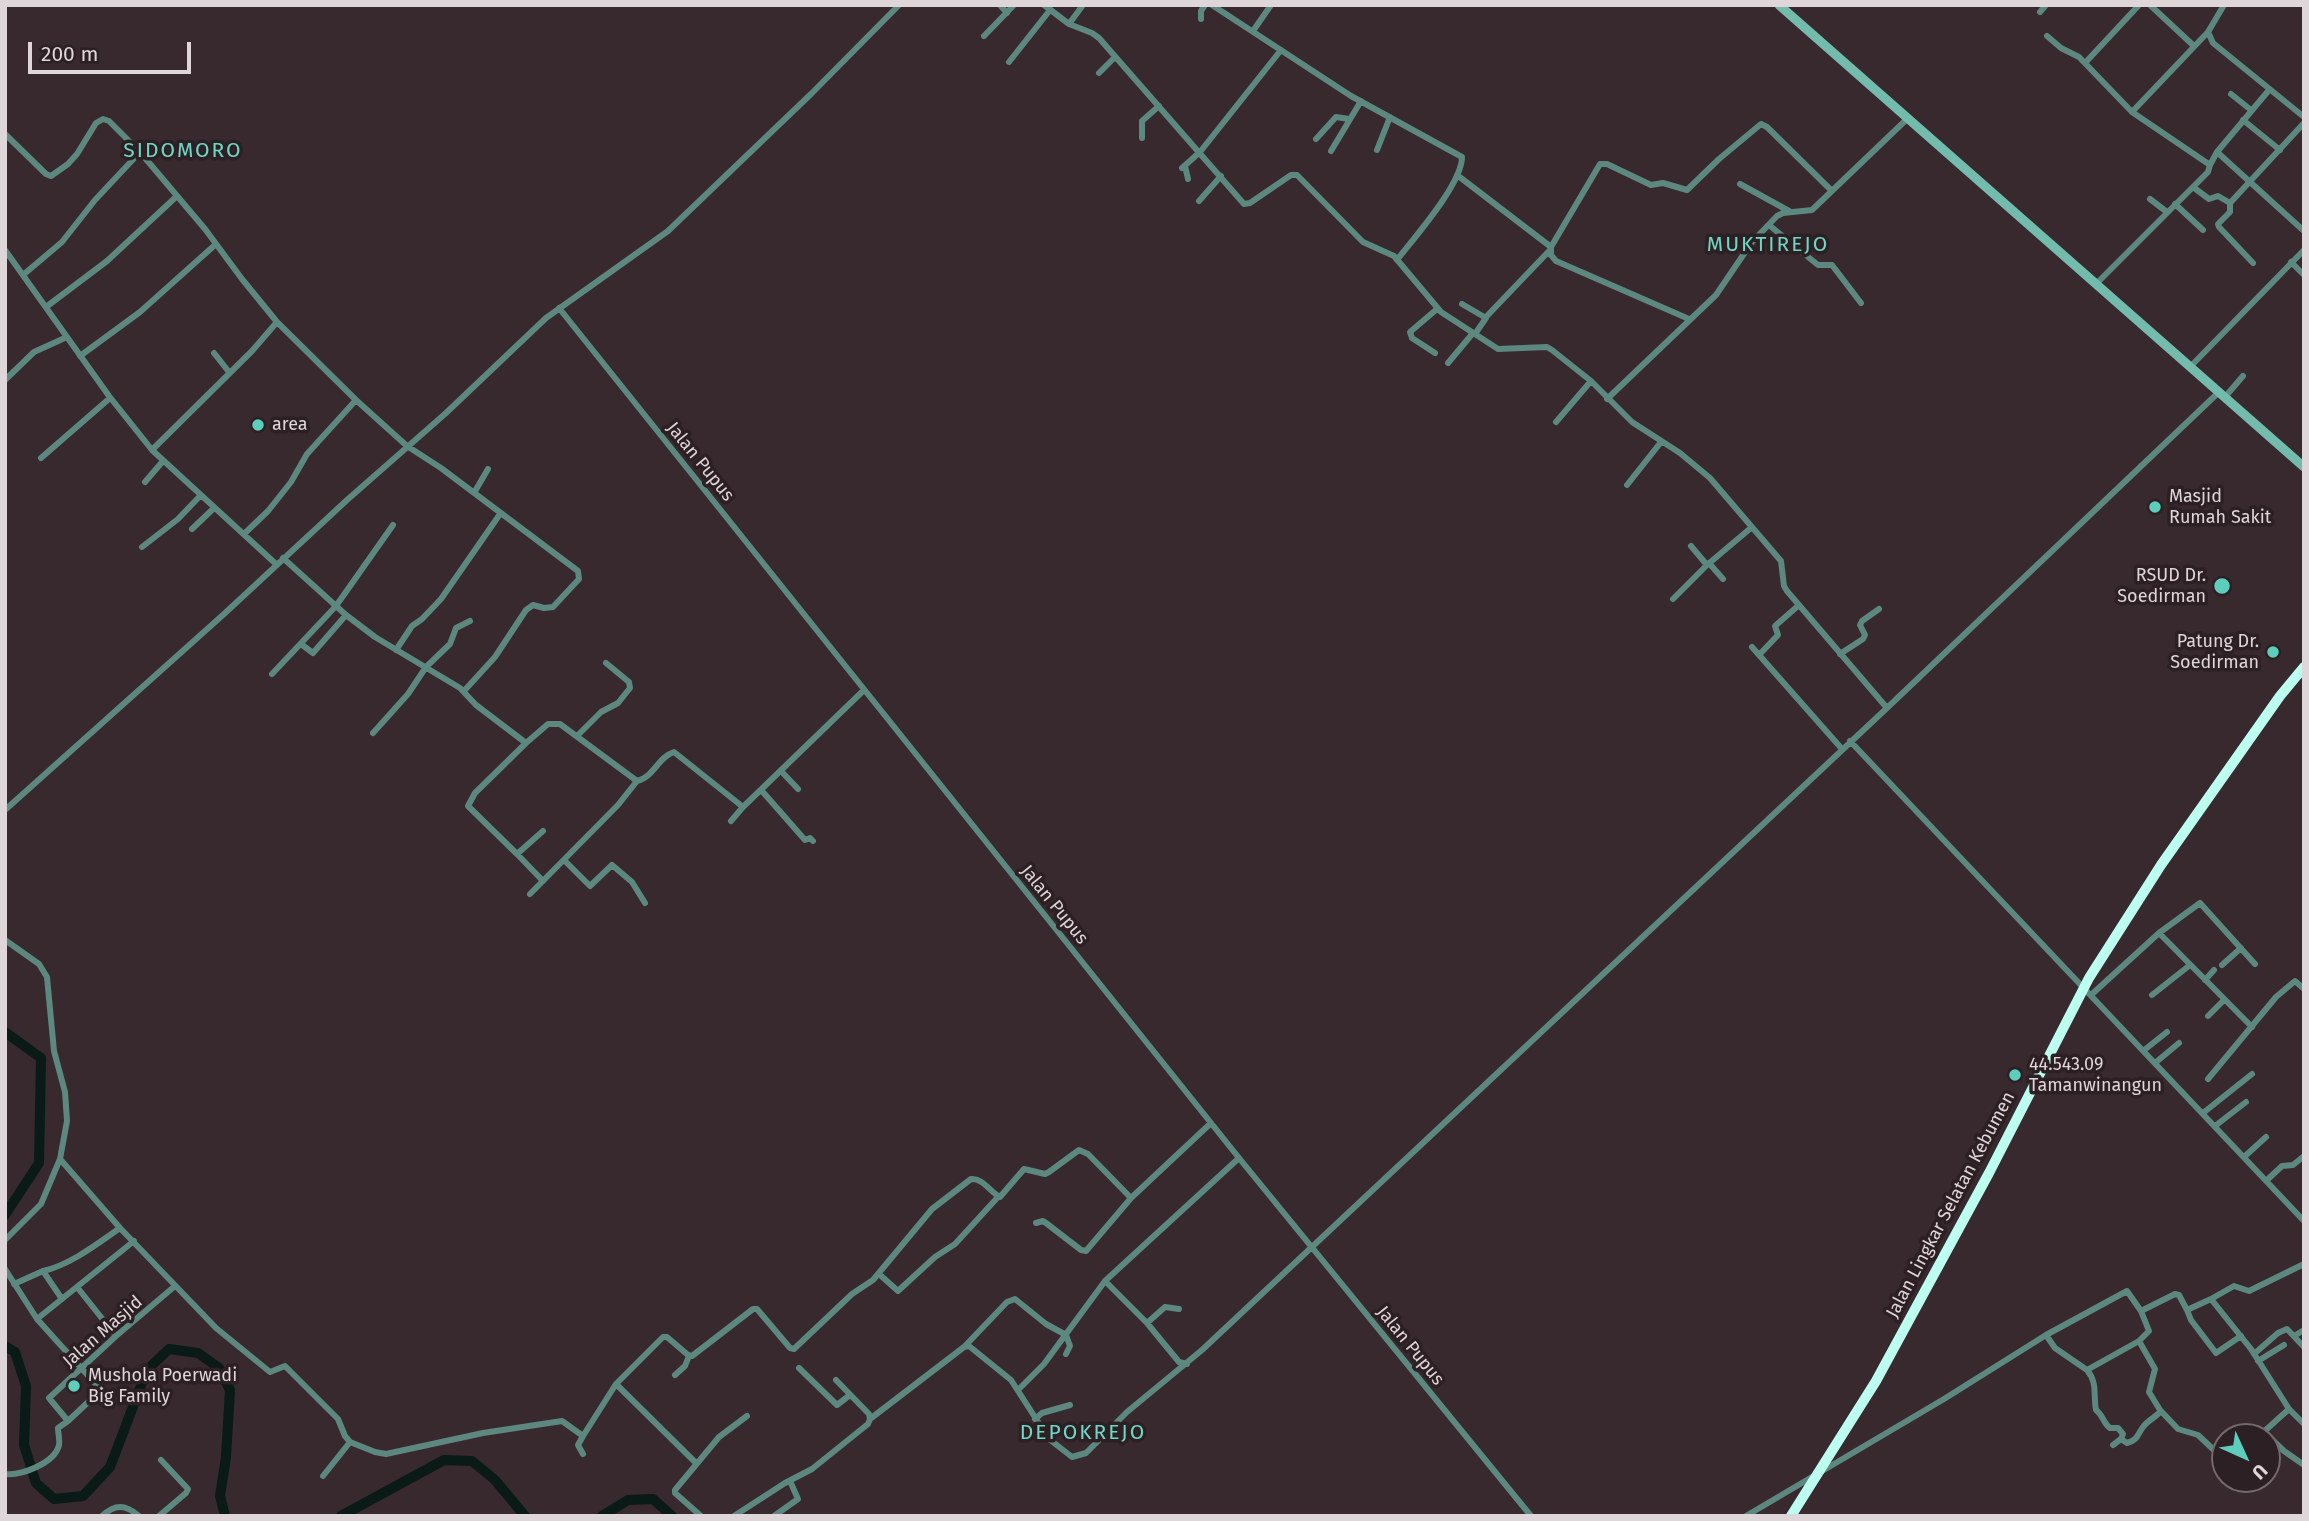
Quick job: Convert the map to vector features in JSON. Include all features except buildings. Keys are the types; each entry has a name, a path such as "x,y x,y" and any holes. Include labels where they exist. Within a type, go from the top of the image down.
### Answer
{"highway":[{"name":"Jalan Lingkar Selatan Kebumen","path":"1791,1516 1882,1370 2088,991 2161,865 2280,696 2304,667"}],"main road":[{"path":"1779,5 2304,467"}],"street":[{"path":"5,810 207,630 282,558 559,308 668,231 802,103 899,5"},
{"path":"1000,5 1007,13"},
{"path":"984,36 1014,5"},
{"path":"1069,23 1083,5"},
{"path":"1201,19 1201,11 1205,5"},
{"path":"1213,5 1361,101 1462,157 1457,175 1432,216 1397,260"},
{"path":"1253,31 1271,5"},
{"path":"2040,12 2046,5"},
{"path":"2085,63 2139,5"},
{"path":"2150,5 2194,46"},
{"path":"2132,112 2208,32 2224,5"},
{"path":"1009,62 1047,8 1069,23 1093,33 1244,204 1291,175 1297,175 1363,242 1394,256 1437,309 1498,349 1547,347 1591,381 1632,422 1697,465 1781,561 1784,586 1886,708"},
{"path":"2208,32 2218,49 2304,117"},
{"path":"2047,36 2085,63 2132,112 2210,165"},
{"path":"1188,179 1183,167 1200,152 1281,50"},
{"path":"1099,73 1115,57"},
{"path":"2097,284 2208,172 2217,152 2269,90"},
{"path":"2231,94 2251,110"},
{"path":"1331,151 1361,101"},
{"path":"1142,138 1142,121 1159,106"},
{"path":"1316,139 1336,117 1349,119"},
{"path":"1377,150 1390,117"},
{"path":"5,134 51,176 68,164 96,123 103,119 109,121 140,152 177,196 277,322 356,400 407,446 578,571 577,581 553,607 544,608 533,604 530,606 495,657 464,691"},
{"path":"1607,399 1716,295 1752,242 1780,214 1810,211 1907,119"},
{"path":"2243,120 2280,150"},
{"path":"2253,262 2218,225 2219,222 2230,212 2232,200 2304,122"},
{"path":"1448,363 1550,248 1600,163 1607,163 1651,185 1663,183 1687,190 1761,124 1832,191"},
{"path":"23,275 62,243 95,200 140,152"},
{"path":"2217,152 2304,231"},
{"path":"1457,175 1550,248 1556,261 1689,319"},
{"path":"1199,201 1221,176"},
{"path":"1740,184 1790,212"},
{"path":"2193,187 2209,199 2218,196 2232,200"},
{"path":"46,307 107,261 177,196"},
{"path":"2150,199 2167,212"},
{"path":"2175,204 2203,230"},
{"path":"1769,225 1818,265 1832,265 1861,303"},
{"path":"80,356 140,312 216,244"},
{"path":"5,250 110,398 152,450 276,564"},
{"path":"2191,366 2304,250"},
{"path":"2291,262 2304,275"},
{"path":"1462,304 1486,317"},
{"name":"Jalan Pupus","path":"559,308 1310,1247 1531,1516"},
{"path":"1435,353 1412,338 1410,332 1437,309"},
{"path":"152,450 252,351 277,322"},
{"path":"5,380 33,352 67,337"},
{"path":"214,353 229,372"},
{"path":"964,1347 969,1346 992,1363 1018,1390 1053,1444 1072,1457 1086,1453 1127,1412 1187,1364 2243,376"},
{"path":"1556,422 1591,381"},
{"path":"41,458 110,398"},
{"path":"245,533 268,511 291,482 307,454 356,400"},
{"path":"1627,485 1661,442"},
{"path":"145,482 163,461"},
{"path":"474,493 488,469"},
{"path":"142,547 178,519 200,496"},
{"path":"192,529 214,508"},
{"path":"396,650 412,626 427,615 441,599 500,514"},
{"path":"272,674 336,606 393,525"},
{"path":"1673,599 1708,564 1752,527"},
{"path":"1691,546 1723,579"},
{"path":"282,558 346,615 396,650 464,691 477,705 526,743"},
{"path":"1759,655 1778,635 1775,626 1799,605"},
{"path":"1840,654 1863,639 1865,635 1860,625 1862,621 1879,609"},
{"path":"301,644 313,653 346,615"},
{"path":"373,733 408,694 426,667 450,644 456,628 470,621"},
{"path":"1752,647 1842,749"},
{"path":"577,736 601,712 618,703 631,688 629,681 606,663"},
{"path":"731,821 864,690"},
{"path":"543,881 468,806 475,793 548,724 560,724 636,781"},
{"path":"1850,741 2304,1221"},
{"path":"530,894 618,805 636,781 647,778 667,754 674,752 743,807"},
{"path":"782,771 798,789"},
{"path":"762,791 805,840 810,838 813,841"},
{"path":"517,854 543,831"},
{"path":"564,860 590,886 612,864 632,882 645,904"},
{"path":"2088,991 2201,904 2255,964"},
{"path":"2160,933 2252,1027"},
{"path":"5,940 39,964 47,977 54,1051 65,1092 67,1121 60,1159 41,1203 5,1240"},
{"path":"2222,965 2241,948"},
{"path":"2152,995 2190,965"},
{"path":"2205,980 2214,970"},
{"path":"2208,1079 2276,997 2296,981 2304,989"},
{"path":"2208,1016 2224,1000"},
{"path":"2143,1051 2166,1032"},
{"path":"2155,1063 2179,1043"},
{"path":"2203,1113 2252,1074"},
{"path":"2215,1126 2246,1102"},
{"path":"1037,1223 1043,1221 1084,1252 1131,1198 1211,1123"},
{"path":"2244,1157 2266,1137"},
{"path":"879,1274 898,1291 935,1257 955,1244 998,1197 1005,1194 1024,1169 1045,1174 1079,1150 1088,1154 1131,1198"},
{"path":"2267,1180 2282,1166 2293,1165 2304,1156"},
{"path":"1018,1390 1044,1364 1105,1281 1239,1158"},
{"path":"60,1159 120,1228 216,1328 267,1370 285,1366 338,1419 345,1436 358,1447 386,1454 483,1433 562,1421 583,1436"},
{"path":"676,1376 689,1356 753,1309 757,1309 789,1348 794,1349 852,1294 879,1274 932,1209 971,1179 984,1183 998,1197"},
{"path":"12,1280 54,1269 120,1228"},
{"path":"37,1319 134,1241"},
{"path":"2187,1310 2234,1286 2249,1291 2304,1264"},
{"path":"5,1269 37,1319 101,1390 58,1428 59,1444 47,1461 23,1473 5,1474"},
{"path":"43,1270 62,1299"},
{"path":"1105,1281 1147,1323 1178,1362 1187,1364"},
{"name":"Jalan Masjid","path":"68,1421 50,1398 116,1336 175,1286"},
{"path":"77,1287 116,1336"},
{"path":"1746,1516 1944,1399 2046,1335 2125,1291 2129,1292 2149,1331 2139,1341 2087,1370"},
{"path":"2141,1311 2175,1294 2179,1295 2191,1320 2216,1353 2241,1336"},
{"path":"734,1516 812,1469 846,1444 870,1419 964,1347 1007,1302 1015,1298 1046,1324 1066,1335 1070,1346 1066,1353"},
{"path":"2211,1299 2254,1354 2289,1409 2304,1424"},
{"path":"1147,1323 1165,1307 1179,1309"},
{"path":"2254,1354 2285,1329 2288,1329 2304,1348"},
{"path":"2294,1336 2304,1330"},
{"path":"2046,1335 2055,1348 2087,1370 2096,1388 2095,1408 2107,1426 2120,1429 2123,1434 2113,1445"},
{"path":"583,1454 578,1444 616,1384 663,1337 667,1337 689,1356"},
{"path":"2139,1341 2155,1369 2149,1392 2161,1411 2182,1432 2194,1433 2211,1446"},
{"path":"2258,1361 2284,1345"},
{"path":"799,1368 837,1405 850,1395"},
{"path":"836,1380 870,1419"},
{"path":"616,1384 695,1463"},
{"path":"1035,1419 1042,1413 1070,1405"},
{"path":"2273,1423 2289,1409"},
{"path":"2121,1439 2127,1443 2134,1441 2145,1425 2161,1411"},
{"path":"701,1516 675,1491 695,1463 719,1437 747,1416"},
{"path":"323,1476 350,1442"},
{"path":"2281,1449 2304,1465"},
{"path":"159,1516 188,1489 160,1460"},
{"path":"774,1516 798,1499 790,1480"},
{"path":"102,1516 113,1507 121,1506 139,1516"}],"waterway":[{"path":"5,1032 41,1058 39,1163 5,1215"},
{"path":"5,1346 15,1352 26,1386 24,1445 36,1483 54,1499 83,1496 110,1467 147,1370 169,1349 198,1353 219,1368 230,1390 226,1457 220,1496 225,1516"},
{"path":"341,1516 444,1460 472,1461 495,1480 525,1516"},
{"path":"602,1516 628,1500 653,1499 672,1516"}],"place":[{"name":"area","path":"258,425"},
{"name":"Masjid Rumah Sakit","path":"2155,507"},
{"name":"RSUD Dr. Soedirman","path":"2222,586"},
{"name":"Patung Dr. Soedirman","path":"2273,652"},
{"name":"44.543.09 Tamanwinangun","path":"2015,1075"},
{"name":"Mushola Poerwadi Big Family","path":"74,1386"}],"district":[{"name":"SIDOMORO","path":"183,151"},
{"name":"MUKTIREJO","path":"1768,245"},
{"name":"DEPOKREJO","path":"1083,1433"}]}
